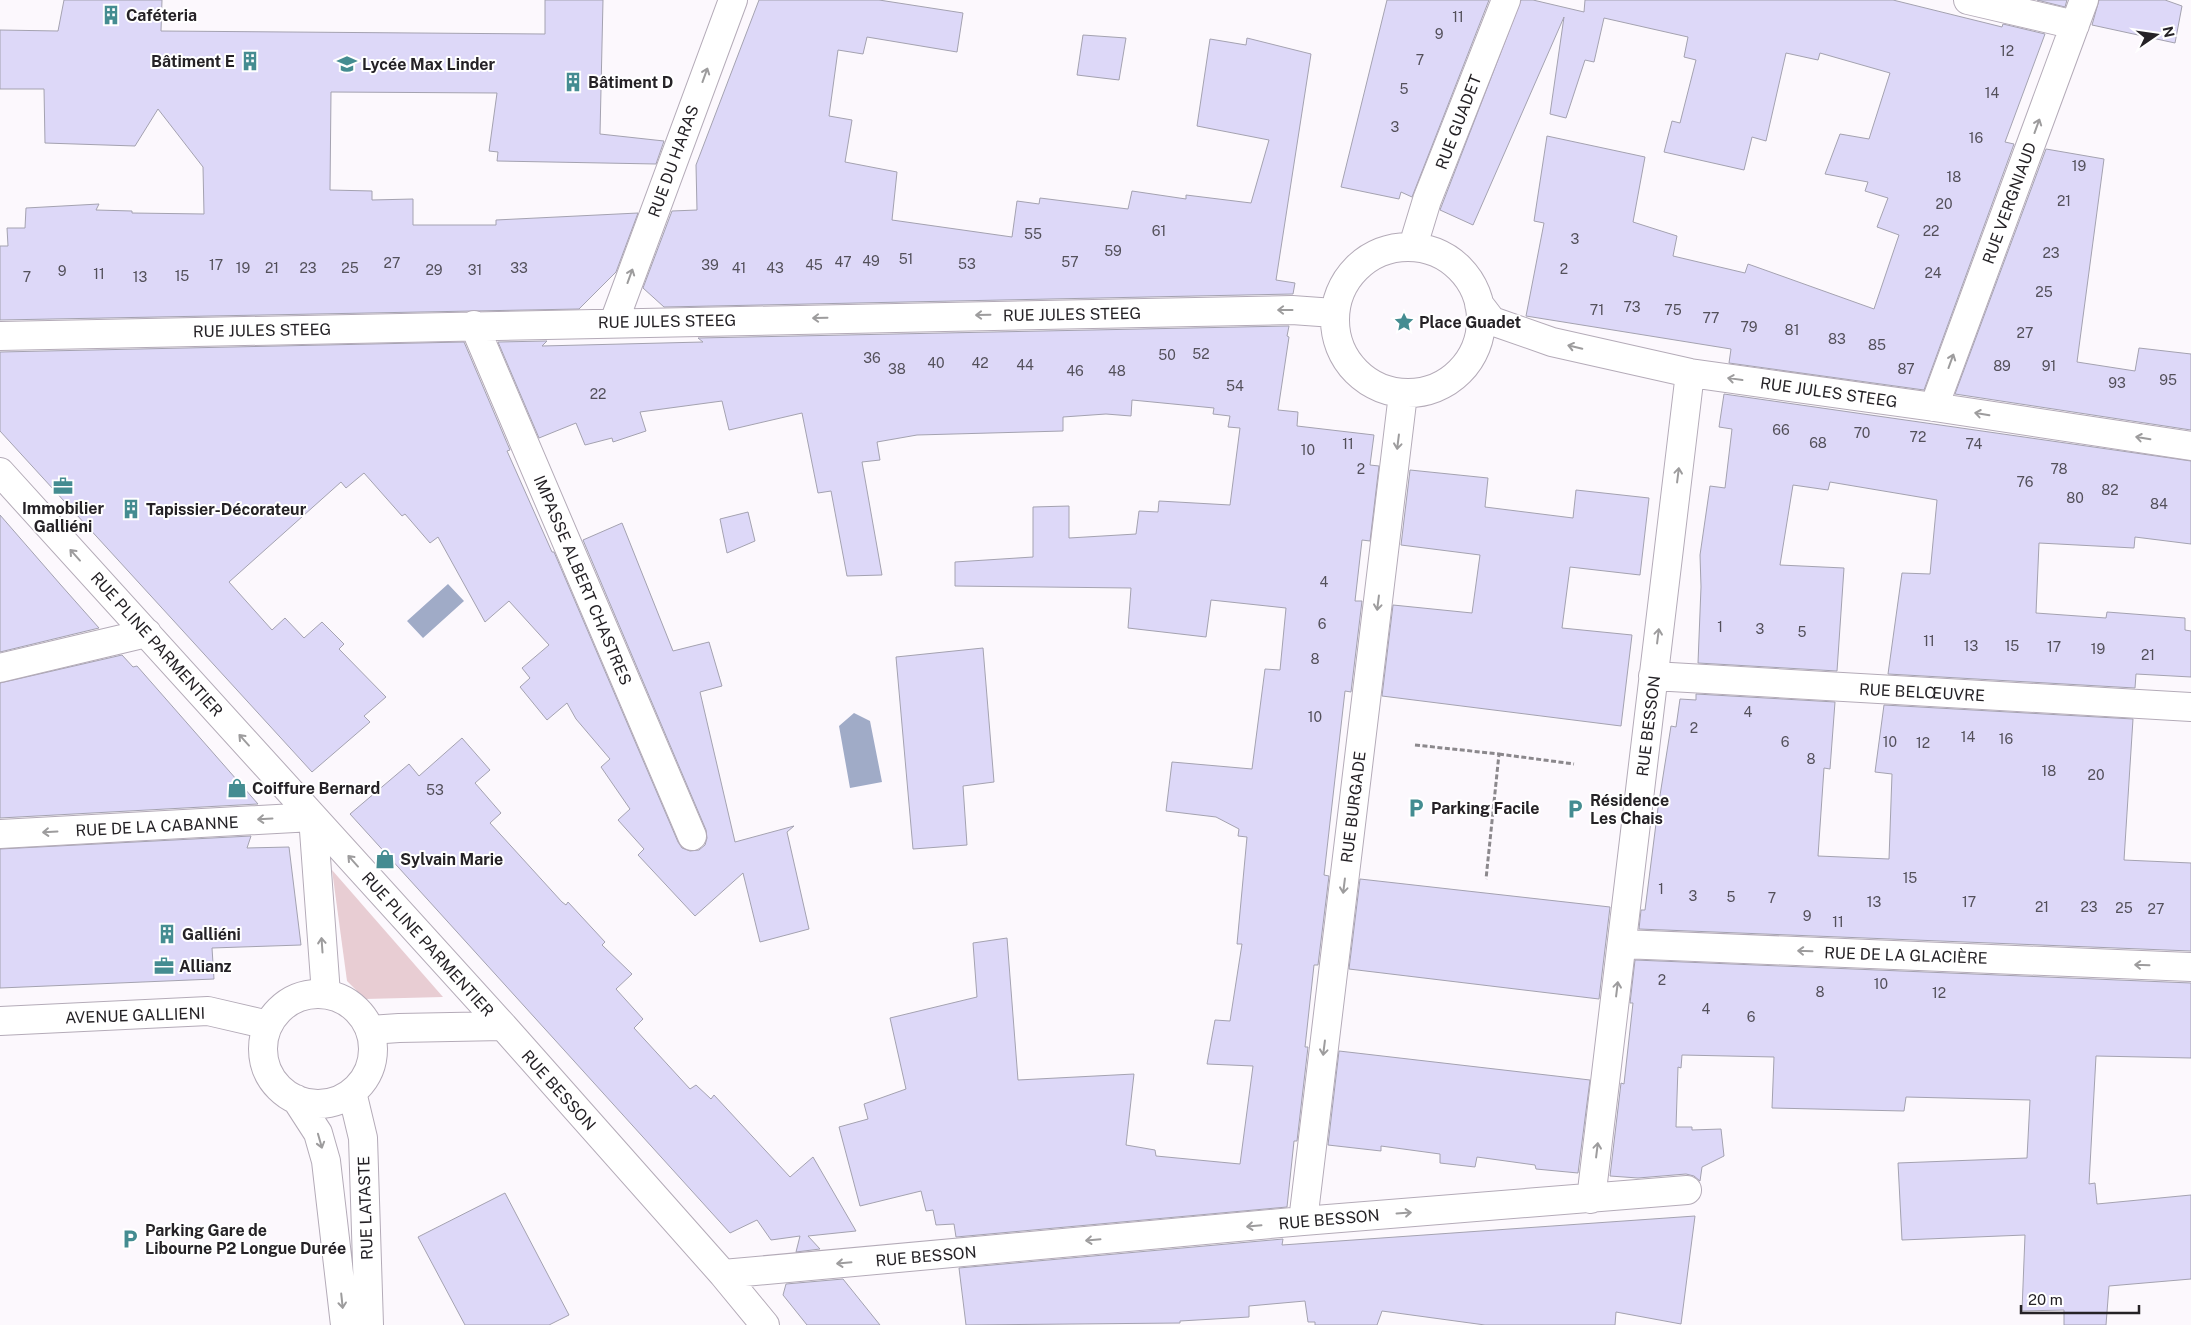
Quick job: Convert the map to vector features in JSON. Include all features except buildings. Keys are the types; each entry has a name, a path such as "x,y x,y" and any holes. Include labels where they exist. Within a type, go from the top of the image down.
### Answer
{"street":[{"name":"RUE DU HARAS","path":"614,322 733,0"},
{"name":"RUE GUADET","path":"1413,246 1427,200 1506,0"},
{"path":"1968,0 2079,12"},
{"name":"RUE VERGNIAUD","path":"1934,407 2079,12"},
{"path":"1413,246 1436,252 1456,264 1471,282 1479,304 1481,323 1478,342 1470,360 1457,375 1441,386 1422,392 1403,394 1381,388 1360,376 1345,358 1336,337 1334,313 1339,291 1352,271 1369,256 1390,248 1413,246"},
{"name":"RUE JULES STEEG","path":"1479,304 1492,321 1552,342 1690,373 1934,407 2191,446"},
{"name":"RUE JULES STEEG","path":"0,336 614,322 1292,310 1334,313"},
{"name":"IMPASSE ALBERT CHASTRES","path":"474,325 692,836"},
{"name":"RUE BESSON","path":"1591,1199 1690,373"},
{"name":"RUE BURGADE","path":"1303,1221 1403,394"},
{"name":"RUE PLINE PARMENTIER","path":"0,472 503,1026"},
{"path":"0,668 146,633"},
{"name":"RUE BELŒUVRE","path":"1654,676 2191,707"},
{"path":"313,817 326,994"},
{"name":"RUE DE LA CABANNE","path":"0,834 313,817"},
{"name":"RUE DE LA GLACIÈRE","path":"1622,944 2191,967"},
{"path":"308,994 326,994 340,998 353,1006 363,1017 370,1030 373,1047 371,1064 363,1080 352,1092 339,1100 325,1103 310,1103 296,1099 281,1090 270,1076 264,1059 263,1042 268,1025 278,1010 292,1000 308,994"},
{"name":"AVENUE GALLIENI","path":"0,1021 208,1011 268,1025"},
{"path":"370,1030 503,1026"},
{"name":"RUE BESSON","path":"503,1026 723,1274 1303,1221 1687,1190"},
{"name":"RUE LATASTE","path":"352,1092 362,1138 369,1325"},
{"name":"RUE LATASTE","path":"296,1099 318,1133 326,1161 345,1325"},
{"path":"723,1274 765,1325"}],"path":[{"path":"1415,745 1574,764"},
{"path":"1486,879 1499,754"}],"shaded area":[{"path":"332,870 443,997 365,999 347,981"}],"water":[{"path":"448,584 464,601 423,638 407,621"},
{"path":"854,713 870,721 882,782 850,788 839,726"}],"place":[{"name":"Caféteria","path":"111,15"},
{"name":"Bâtiment E","path":"250,61"},
{"name":"Lycée Max Linder","path":"347,64"},
{"name":"Bâtiment D","path":"573,82"},
{"name":"Place Guadet","path":"1404,322"},
{"name":"Immobilier Galliéni","path":"63,486"},
{"name":"Tapissier-Décorateur","path":"131,509"},
{"name":"Coiffure Bernard","path":"237,788"},
{"name":"Parking Facile","path":"1416,808"},
{"name":"Résidence Les Chais","path":"1575,809"},
{"name":"Sylvain Marie","path":"385,859"},
{"name":"Galliéni","path":"167,934"},
{"name":"Allianz","path":"164,966"},
{"name":"Parking Gare de Libourne P2 Longue Durée","path":"130,1239"}]}
